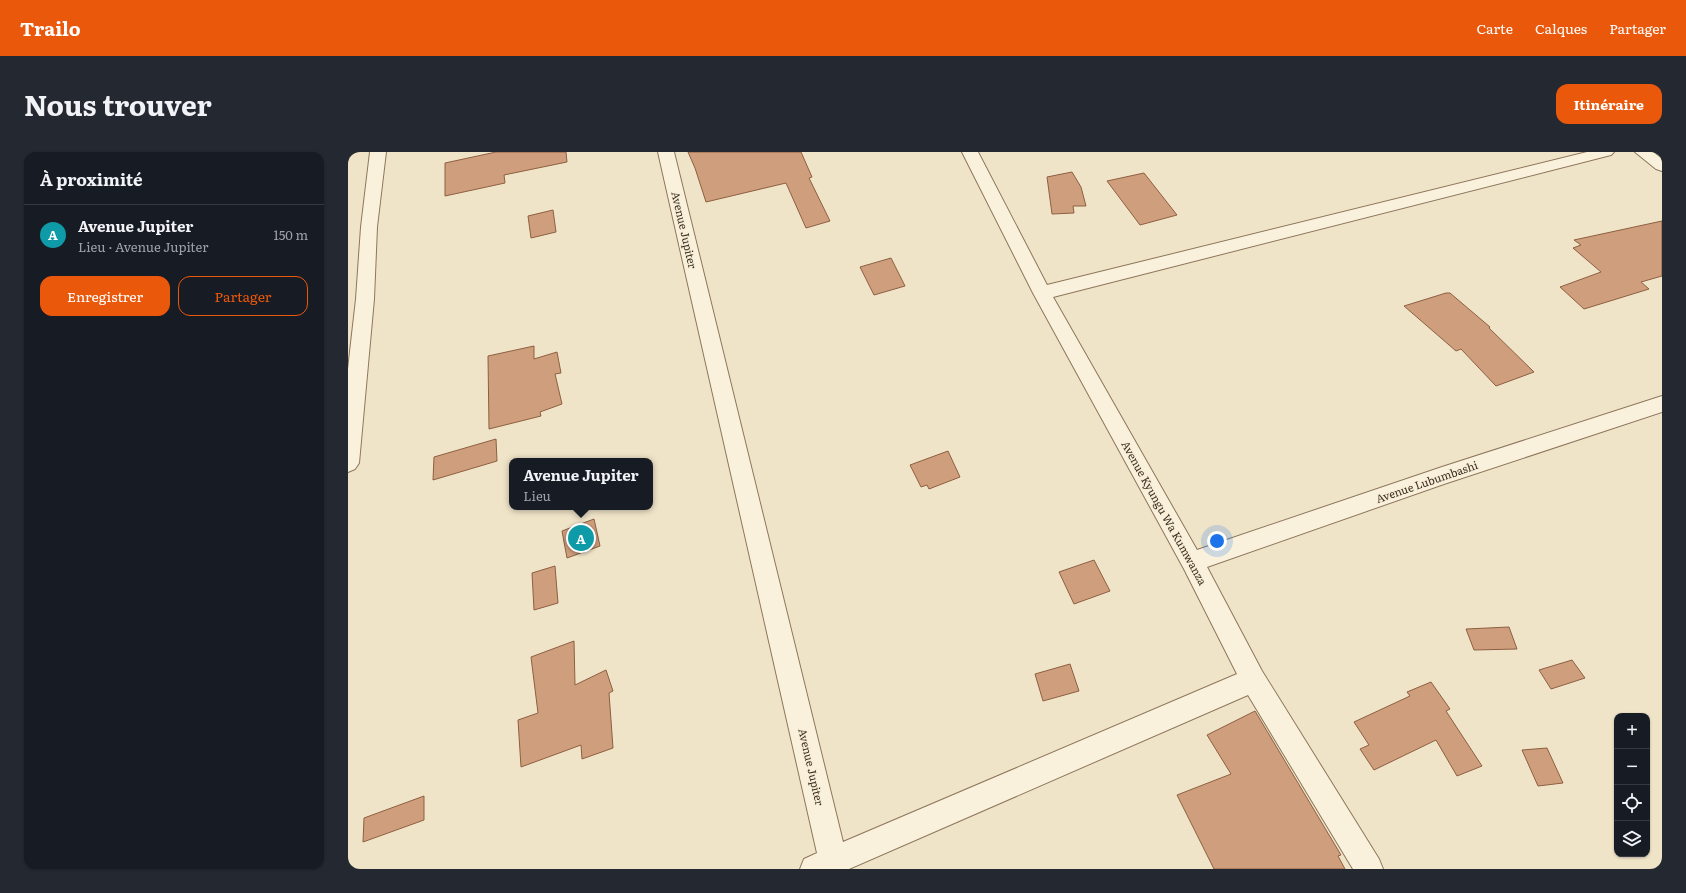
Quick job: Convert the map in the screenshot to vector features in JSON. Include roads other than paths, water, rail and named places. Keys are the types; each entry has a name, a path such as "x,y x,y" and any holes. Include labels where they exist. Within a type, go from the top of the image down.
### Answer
{"street":[{"path":"348,463 352,381 365,298 369,227 378,152"},
{"name":"Avenue Jupiter","path":"666,152 827,866"},
{"name":"Avenue Kyungu Wa Kumwanza","path":"970,152 1042,292 1192,562 1253,680 1369,869"},
{"path":"1042,292 1606,152"},
{"path":"1643,152 1662,166"},
{"name":"Avenue Lubumbashi","path":"1192,562 1442,476 1662,404"},
{"path":"827,866 1253,680"}],"place":[{"name":"Avenue Jupiter","path":"581,538"}]}
